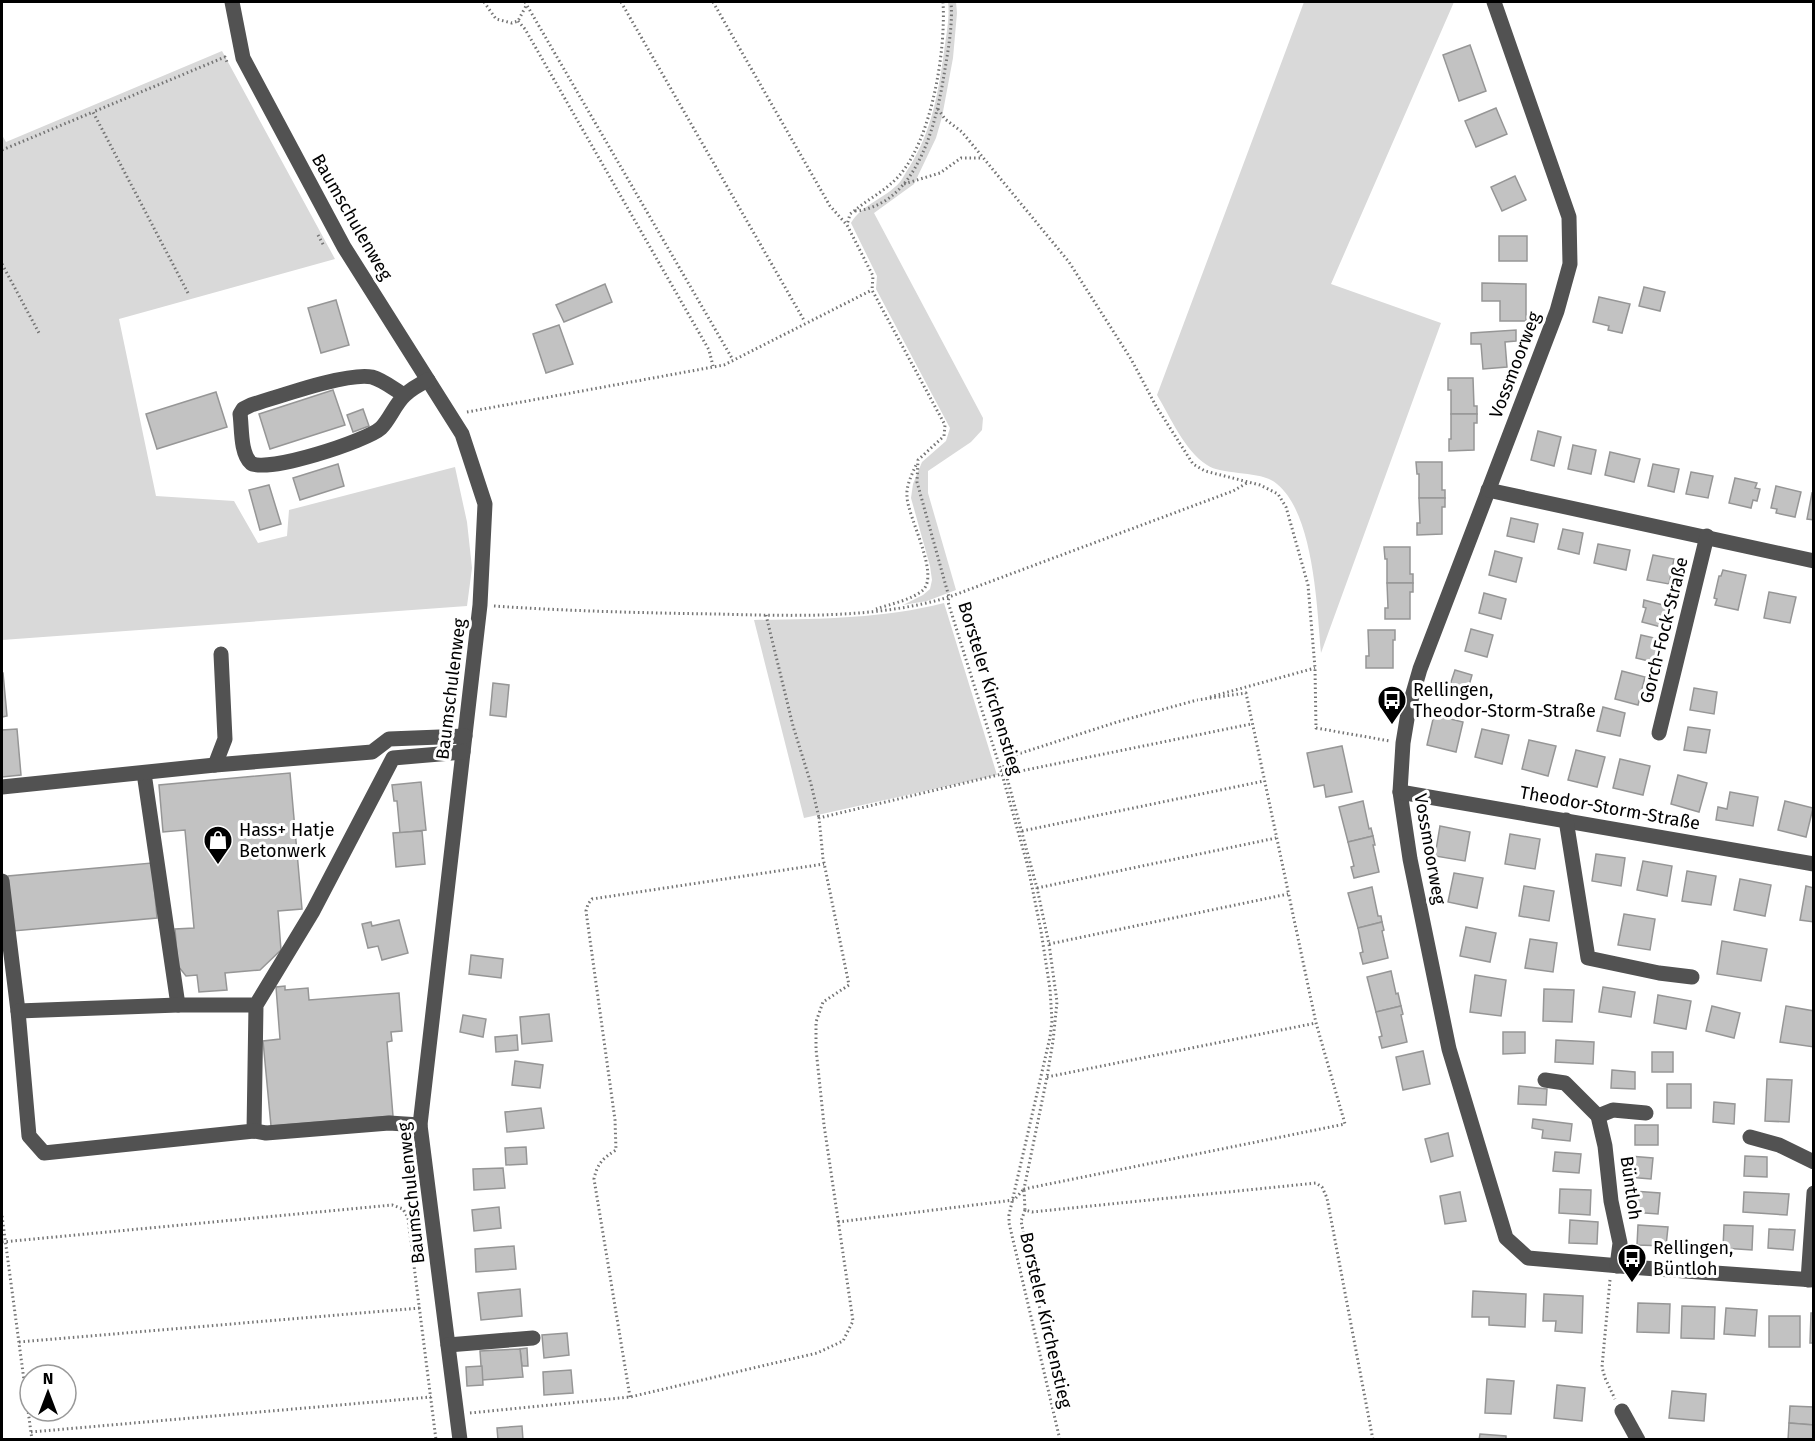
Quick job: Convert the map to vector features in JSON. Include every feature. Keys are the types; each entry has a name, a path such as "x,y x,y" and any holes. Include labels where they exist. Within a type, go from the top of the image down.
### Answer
{"street":[{"name":"Baumschulenweg","path":"232,2 243,58 344,247 462,434 485,504 480,605 420,1125 460,1440"},
{"name":"Vossmoorweg","path":"1494,2 1569,217 1570,264 1557,311 1420,669 1409,707 1403,743 1400,792 1410,859 1449,1049 1506,1238 1528,1258 1811,1280"},
{"path":"404,395 377,379 360,377 338,380 251,405 243,409 240,414 248,460 258,466 282,464 345,445 382,427 404,395 428,380"},
{"path":"1488,490 1814,561"},
{"name":"Gorch-Fock-Straße","path":"1659,733 1707,536"},
{"path":"215,765 225,739 221,654"},
{"path":"2,787 215,765 372,752 389,739 465,736"},
{"path":"254,1131 255,1005 313,911 393,758 463,752"},
{"path":"144,773 178,1005"},
{"name":"Theodor-Storm-Straße","path":"1400,792 1566,819 1814,864"},
{"path":"1566,819 1588,958 1659,973 1692,977"},
{"path":"2,881 18,1011 29,1136 44,1153 254,1131 266,1133 388,1123 420,1125"},
{"path":"18,1011 178,1005 255,1005"},
{"path":"1545,1080 1565,1083 1598,1116 1613,1110 1646,1113"},
{"name":"Büntloh","path":"1598,1116 1605,1146 1611,1201 1620,1244 1614,1266"},
{"path":"1750,1137 1779,1145 1814,1162"},
{"path":"1811,1280 1814,1193"},
{"path":"448,1345 533,1338"},
{"path":"1622,1411 1638,1440"}],"path":[{"path":"484,2 496,19 512,23 518,21 526,3"},
{"path":"621,2 806,322"},
{"path":"713,2 830,206 847,225 873,276 872,290 945,425 944,436 918,460 906,496 926,563 928,581 924,589 914,596 869,611"},
{"path":"847,225 850,214 884,190 899,176 920,139 939,70 944,35 943,2"},
{"path":"854,211 866,210 878,205 903,184 925,148 938,109 947,58 951,2"},
{"path":"526,3 733,360"},
{"path":"518,21 525,29 708,350 713,366"},
{"path":"2,150 225,57 230,68"},
{"path":"938,109 945,119 962,132 1069,262 1131,359 1156,406 1193,464 1205,471 1260,485 1278,494 1286,507 1308,585 1315,668 1316,728 1403,743"},
{"path":"93,112 188,293"},
{"path":"903,184 940,173 961,158 983,158"},
{"path":"313,225 324,246"},
{"path":"2,264 39,333"},
{"path":"450,415 724,365 872,290"},
{"name":"Borsteler Kirchenstieg","path":"918,460 917,482 949,597 948,602 1004,774 1028,867 1050,989 1052,1021 1009,1223 1060,1440"},
{"path":"480,605 586,612 766,615 869,611 919,606 949,597 1233,491 1248,482"},
{"path":"457,1414 630,1397 817,1353 843,1341 853,1321 819,1087 816,1022 823,1002 849,985 824,864 819,818 793,726 766,615"},
{"path":"1047,1342 1021,1221 1025,1210 1024,1189 1053,1041 1057,1002 1049,944 1037,888 1004,774 1005,763 1015,755 1117,722 1315,668"},
{"path":"838,1222 1014,1200 1024,1189 1345,1124 1316,1023 1246,693 1197,700"},
{"path":"819,818 1004,774 1251,724"},
{"path":"1022,831 1264,781"},
{"path":"1037,888 1276,837"},
{"path":"630,1397 594,1179 596,1169 603,1158 616,1150 586,911 588,903 592,899 824,864"},
{"path":"1049,944 1288,894"},
{"path":"1047,1077 1316,1023"},
{"path":"1025,1210 1032,1212 1316,1183 1322,1187 1327,1198 1373,1440"},
{"path":"3,1242 392,1205 403,1209 408,1218 436,1440"},
{"path":"2,1216 3,1242 32,1440"},
{"path":"1614,1266 1602,1368 1609,1389 1622,1411"},
{"path":"19,1342 420,1308"},
{"path":"31,1432 431,1397"}],"shaded area":[{"path":"948,2 956,2 957,13 953,58 936,138 914,184 874,213 983,418 982,430 971,442 928,471 928,493 956,590 927,601 903,605 930,589 932,580 930,566 911,498 913,484 922,462 946,441 950,428 876,289 877,276 851,223 861,211 900,182 924,139 939,82 948,27"},
{"path":"1304,2 1454,2 1331,284 1441,323 1321,653 1311,563 1299,517 1289,498 1277,484 1270,480 1223,471 1199,459 1185,442 1157,395"},
{"path":"222,51 335,259 119,319 156,496 234,501 258,543 287,536 289,510 455,467 467,522 472,568 467,606 2,640 2,135 6,142"},
{"path":"944,603 997,775 804,818 754,620 873,615"}],"building":[{"path":"1470,45 1486,91 1459,101 1443,55"},
{"path":"1496,108 1507,134 1476,147 1465,121"},
{"path":"1515,176 1526,200 1502,211 1491,187"},
{"path":"1499,236 1527,236 1527,261 1499,261"},
{"path":"1482,283 1526,284 1526,321 1500,321 1500,301 1482,301"},
{"path":"605,284 612,302 564,322 556,305"},
{"path":"1644,287 1665,292 1660,311 1639,306"},
{"path":"1599,297 1630,304 1622,333 1608,330 1609,326 1593,322"},
{"path":"336,300 349,345 321,353 308,308"},
{"path":"559,325 573,364 546,373 533,334"},
{"path":"1516,330 1516,341 1505,342 1507,367 1483,369 1481,344 1471,344 1471,333"},
{"path":"1448,378 1473,378 1474,406 1477,406 1477,414 1451,414 1451,390 1448,390"},
{"path":"333,390 345,425 270,449 259,414"},
{"path":"216,392 227,427 157,449 146,414"},
{"path":"363,409 369,426 353,432 347,415"},
{"path":"1451,414 1477,414 1477,423 1474,423 1474,450 1449,451"},
{"path":"1538,431 1561,437 1554,466 1531,460"},
{"path":"1573,445 1596,450 1591,474 1568,469"},
{"path":"1610,452 1640,459 1634,482 1605,475"},
{"path":"1416,462 1442,462 1442,490 1445,490 1445,498 1419,498 1419,474 1417,474"},
{"path":"338,464 344,486 300,500 293,478"},
{"path":"1653,464 1679,469 1674,492 1648,486"},
{"path":"1691,472 1713,476 1708,498 1686,494"},
{"path":"1735,478 1757,483 1755,488 1760,489 1757,501 1753,500 1751,508 1729,503"},
{"path":"269,485 281,524 260,530 249,490"},
{"path":"1776,486 1801,492 1795,517 1776,513 1777,509 1771,508"},
{"path":"1812,493 1814,494 1814,520 1807,519"},
{"path":"1419,498 1445,498 1445,507 1442,507 1442,534 1417,535 1417,523 1420,523"},
{"path":"1511,518 1538,524 1534,542 1507,536"},
{"path":"1563,529 1583,533 1579,554 1558,549"},
{"path":"1598,544 1630,550 1626,570 1594,563"},
{"path":"1384,547 1410,547 1410,574 1413,574 1413,583 1387,583 1387,559 1385,559"},
{"path":"1495,551 1522,558 1516,582 1489,575"},
{"path":"1653,555 1674,559 1669,584 1647,580"},
{"path":"1723,570 1746,575 1738,610 1715,605 1717,599 1714,598 1719,576"},
{"path":"1387,583 1413,583 1413,592 1410,592 1410,619 1385,619 1385,608 1388,608"},
{"path":"1769,592 1796,597 1790,623 1764,618"},
{"path":"1484,593 1506,599 1501,619 1479,613"},
{"path":"1644,600 1671,607 1665,628 1642,622 1646,608 1643,607"},
{"path":"1471,629 1493,635 1487,657 1465,651"},
{"path":"1368,630 1395,630 1393,668 1366,668 1366,656 1369,656"},
{"path":"1641,635 1663,640 1657,663 1636,658"},
{"path":"1455,670 1472,675 1465,699 1447,694"},
{"path":"1622,671 1645,677 1638,705 1615,699"},
{"path":"2,673 7,716 2,717"},
{"path":"493,683 509,685 506,717 490,715"},
{"path":"1694,688 1717,692 1714,714 1690,710"},
{"path":"1603,707 1625,713 1620,736 1597,731"},
{"path":"1434,715 1463,722 1456,752 1427,745"},
{"path":"1688,727 1710,730 1706,753 1684,750"},
{"path":"17,729 21,775 2,777 2,730"},
{"path":"1482,729 1509,735 1502,764 1475,757"},
{"path":"1529,740 1556,746 1548,776 1522,769"},
{"path":"1342,746 1352,792 1326,797 1324,785 1314,787 1307,753"},
{"path":"1576,750 1605,757 1597,787 1568,780"},
{"path":"1620,759 1650,766 1643,795 1613,788"},
{"path":"290,773 302,909 278,911 281,950 260,970 225,973 227,990 199,992 197,975 186,976 178,966 175,929 194,928 185,830 163,832 159,785"},
{"path":"1678,775 1707,783 1699,812 1671,804"},
{"path":"421,782 426,830 400,833 397,801 394,801 392,785"},
{"path":"1730,792 1758,797 1753,826 1716,820 1718,807 1727,809"},
{"path":"1363,801 1369,829 1371,828 1373,836 1348,842 1339,807"},
{"path":"1785,801 1813,808 1806,837 1778,830"},
{"path":"1440,826 1470,832 1465,861 1435,856"},
{"path":"422,831 425,864 396,867 393,833"},
{"path":"1510,834 1540,839 1535,869 1505,864"},
{"path":"1373,836 1379,872 1354,878 1351,867 1354,866 1348,842"},
{"path":"1596,854 1625,858 1621,886 1592,881"},
{"path":"1643,861 1672,866 1667,896 1637,890"},
{"path":"152,863 157,918 13,931 8,876"},
{"path":"1687,871 1716,876 1711,905 1682,901"},
{"path":"1454,873 1483,878 1477,908 1448,902"},
{"path":"1740,879 1771,885 1765,916 1734,910"},
{"path":"1524,886 1554,891 1549,921 1519,916"},
{"path":"1806,886 1814,888 1814,922 1800,920"},
{"path":"1372,887 1378,916 1381,916 1382,922 1358,928 1348,893"},
{"path":"1624,914 1655,919 1650,950 1618,945"},
{"path":"399,920 408,953 382,960 378,946 368,948 362,924 371,922 372,926"},
{"path":"1382,922 1388,958 1363,964 1358,928"},
{"path":"1466,927 1496,933 1490,962 1460,956"},
{"path":"1530,939 1557,943 1553,972 1525,968"},
{"path":"1722,941 1767,949 1761,981 1717,974"},
{"path":"471,955 503,959 501,978 469,974"},
{"path":"1391,971 1401,1006 1376,1012 1367,977"},
{"path":"1475,975 1506,980 1501,1016 1470,1012"},
{"path":"285,986 285,990 308,988 309,1000 399,993 402,1031 391,1032 392,1041 387,1042 393,1116 271,1126 263,1041 280,1039 276,987"},
{"path":"1603,987 1635,992 1631,1017 1599,1012"},
{"path":"1544,989 1574,990 1572,1022 1543,1021"},
{"path":"1658,995 1691,1001 1686,1029 1654,1023"},
{"path":"1401,1006 1407,1042 1382,1048 1379,1037 1382,1036 1376,1012"},
{"path":"1712,1006 1740,1013 1734,1038 1706,1031"},
{"path":"1786,1006 1814,1011 1814,1047 1780,1042"},
{"path":"549,1014 552,1041 522,1044 520,1017"},
{"path":"463,1015 486,1019 483,1037 460,1032"},
{"path":"1503,1032 1525,1032 1525,1053 1503,1054"},
{"path":"517,1035 518,1050 496,1052 495,1037"},
{"path":"1556,1040 1594,1042 1593,1064 1555,1062"},
{"path":"1423,1051 1430,1084 1403,1090 1396,1057"},
{"path":"1652,1052 1673,1052 1673,1072 1652,1072"},
{"path":"515,1061 543,1065 540,1088 512,1085"},
{"path":"1612,1070 1635,1072 1635,1089 1611,1088"},
{"path":"1767,1079 1792,1080 1789,1122 1765,1121"},
{"path":"1667,1084 1691,1084 1691,1108 1667,1108"},
{"path":"1519,1086 1547,1089 1546,1105 1518,1104"},
{"path":"1714,1102 1735,1104 1734,1124 1713,1122"},
{"path":"541,1108 544,1128 507,1132 505,1112"},
{"path":"1533,1119 1572,1124 1570,1141 1542,1138 1543,1130 1532,1128"},
{"path":"1635,1125 1658,1125 1658,1145 1635,1145"},
{"path":"1448,1133 1453,1156 1431,1162 1425,1139"},
{"path":"526,1147 527,1164 506,1165 505,1148"},
{"path":"1555,1152 1581,1154 1579,1173 1553,1171"},
{"path":"1629,1156 1653,1158 1651,1179 1627,1177"},
{"path":"1745,1156 1767,1157 1767,1177 1744,1176"},
{"path":"503,1168 505,1188 474,1190 473,1169"},
{"path":"1560,1189 1591,1190 1590,1215 1559,1213"},
{"path":"1633,1191 1660,1193 1658,1214 1632,1212"},
{"path":"1460,1192 1466,1221 1445,1224 1440,1196"},
{"path":"1744,1192 1789,1194 1787,1215 1743,1212"},
{"path":"499,1207 501,1228 474,1231 472,1210"},
{"path":"1570,1220 1598,1222 1597,1244 1569,1243"},
{"path":"1638,1225 1668,1227 1666,1246 1637,1245"},
{"path":"1724,1225 1753,1226 1752,1250 1723,1248"},
{"path":"1769,1229 1795,1230 1793,1250 1768,1248"},
{"path":"514,1246 516,1269 476,1272 475,1249"},
{"path":"520,1289 522,1316 481,1320 478,1293"},
{"path":"1473,1291 1526,1294 1525,1327 1489,1325 1489,1317 1472,1317"},
{"path":"1544,1294 1583,1296 1582,1333 1555,1331 1556,1321 1543,1321"},
{"path":"1638,1303 1670,1304 1669,1333 1637,1332"},
{"path":"1682,1306 1715,1307 1714,1339 1681,1338"},
{"path":"1726,1308 1757,1310 1755,1336 1724,1334"},
{"path":"1811,1313 1814,1313 1814,1343 1810,1343"},
{"path":"1769,1316 1800,1316 1800,1347 1769,1347"},
{"path":"567,1333 569,1355 544,1358 542,1335"},
{"path":"527,1348 528,1366 522,1366 520,1349"},
{"path":"520,1349 523,1377 482,1380 480,1351"},
{"path":"482,1366 483,1385 467,1386 466,1367"},
{"path":"571,1370 573,1393 544,1395 543,1372"},
{"path":"1487,1379 1514,1381 1511,1414 1485,1413"},
{"path":"1557,1385 1585,1388 1582,1421 1554,1418"},
{"path":"1672,1391 1706,1394 1704,1421 1669,1418"},
{"path":"1790,1406 1814,1407 1814,1425 1789,1423"},
{"path":"1789,1423 1814,1425 1814,1440 1788,1440"},
{"path":"522,1426 523,1440 498,1440 497,1428"},
{"path":"1480,1434 1506,1436 1506,1440 1479,1440"}],"place":[{"name":"Rellingen, Theodor-Storm-Straße","path":"1392,726"},
{"name":"Hass+ Hatje Betonwerk","path":"218,866"},
{"name":"Rellingen, Büntloh","path":"1632,1284"}]}
